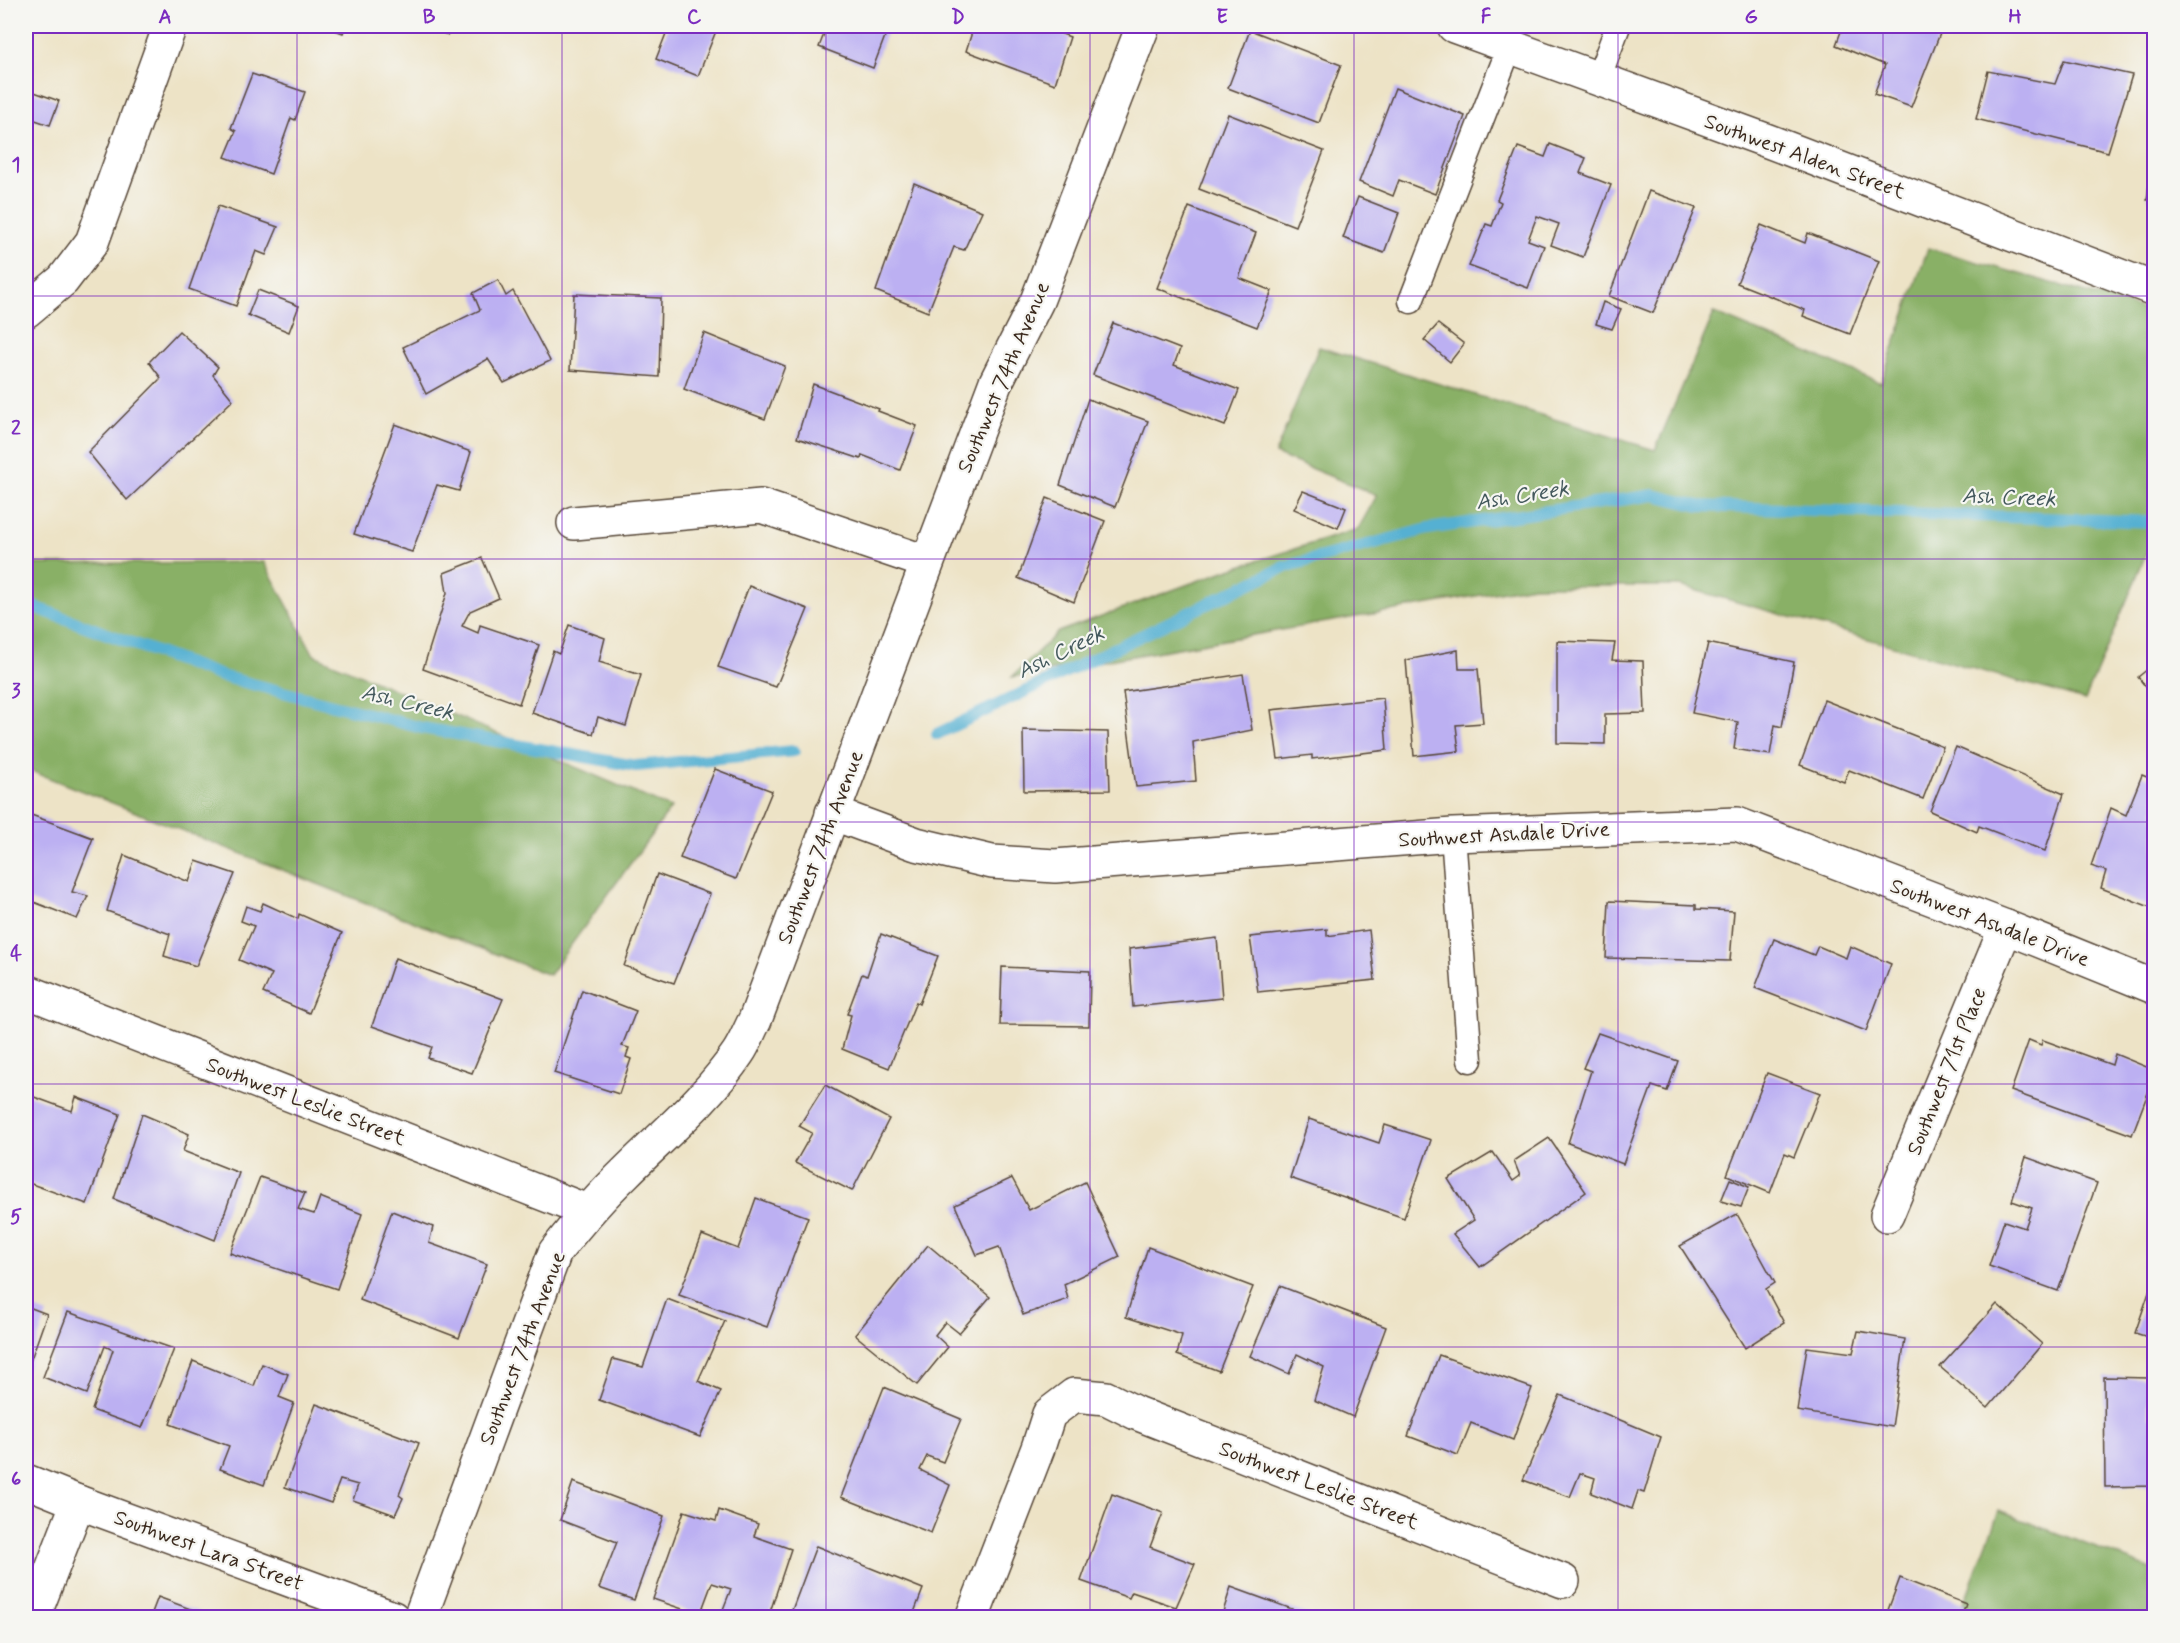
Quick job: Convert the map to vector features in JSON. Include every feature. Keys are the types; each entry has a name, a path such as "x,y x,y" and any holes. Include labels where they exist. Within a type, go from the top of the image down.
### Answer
{"street":[{"path":"26,311 63,280 92,242 170,26"},
{"name":"Southwest 74th Avenue","path":"420,1617 555,1252 587,1211 695,1106 739,1052 755,1020 995,384 1036,301 1143,26"},
{"name":"Southwest Alden Street","path":"1454,26 1768,141 2154,289"},
{"path":"574,523 761,506 926,562"},
{"name":"Southwest Ashdale Drive","path":"832,813 916,844 992,862 1055,866 1454,835 1737,824 2006,927 2154,987"},
{"name":"Southwest 71st Place","path":"1887,1215 2006,927"},
{"name":"Southwest Leslie Street","path":"26,992 587,1211"},
{"name":"Southwest Leslie Street","path":"972,1617 1049,1414 1074,1395 1106,1398 1136,1413 1563,1581"},
{"name":"Southwest Lara Street","path":"26,1481 393,1617"},
{"path":"33,1617 78,1502"}],"lane":[{"path":"1598,80 1618,26"},
{"path":"1411,301 1510,46"},
{"path":"1454,835 1470,1060"}],"green space":[{"path":"1928,248 2154,312 2154,535 2085,700 1680,586 1533,586 1012,677 1058,632 1227,570 1358,529 1377,495 1275,454 1319,347 1655,450 1714,313 1881,383"},
{"path":"264,562 314,655 671,808 549,975 26,769 26,564"},
{"path":"1999,1511 2154,1570 2153,1617 1959,1616"}],"building":[{"path":"324,26 346,26 343,33"},
{"path":"423,26 451,26 448,35"},
{"path":"669,26 718,26 698,76 656,59"},
{"path":"772,26 800,26 796,35"},
{"path":"827,26 889,26 873,68 819,47"},
{"path":"974,26 1041,26 1070,37 1055,84 966,51"},
{"path":"1843,26 1943,26 1911,107 1874,94 1885,65 1836,45"},
{"path":"1250,30 1341,65 1319,123 1228,88"},
{"path":"2064,60 2132,75 2108,152 1976,119 1988,71 2055,84"},
{"path":"252,74 305,92 295,120 291,118 271,174 225,157 236,131 231,128"},
{"path":"1395,88 1465,116 1435,194 1399,180 1393,196 1359,182"},
{"path":"26,89 59,101 50,125 26,117"},
{"path":"1228,114 1324,151 1295,226 1199,189"},
{"path":"1550,144 1586,158 1580,173 1611,185 1583,257 1551,245 1559,224 1537,216 1528,240 1544,246 1528,288 1469,266 1486,224 1492,226 1501,202 1497,200 1518,147 1545,157"},
{"path":"2153,152 2154,200 2147,200"},
{"path":"914,183 982,211 964,250 954,247 928,312 876,291"},
{"path":"1649,191 1696,208 1653,313 1609,296"},
{"path":"1358,197 1399,213 1384,253 1343,238"},
{"path":"218,206 278,227 266,255 256,251 236,306 189,289"},
{"path":"1189,207 1256,233 1239,278 1272,291 1257,327 1157,288"},
{"path":"1761,225 1805,243 1808,233 1879,261 1850,334 1803,316 1805,310 1737,283"},
{"path":"498,280 506,296 513,291 550,361 504,383 488,359 426,394 403,347 480,310 473,293"},
{"path":"258,290 299,306 289,332 248,315"},
{"path":"574,294 661,298 659,377 570,370"},
{"path":"1603,302 1621,309 1612,329 1596,324"},
{"path":"1113,323 1180,349 1174,365 1239,390 1225,426 1093,375"},
{"path":"1438,324 1464,344 1450,362 1424,340"},
{"path":"179,331 218,367 213,375 233,400 127,500 88,452 161,378 149,362"},
{"path":"704,333 785,366 765,419 684,389"},
{"path":"813,384 917,426 900,470 862,455 861,459 797,438"},
{"path":"1088,399 1148,421 1115,507 1060,485"},
{"path":"395,424 471,452 459,491 437,485 412,552 354,534"},
{"path":"1303,491 1346,508 1338,528 1294,509"},
{"path":"1047,498 1105,521 1074,602 1018,578"},
{"path":"482,558 499,598 470,611 462,626 478,633 480,625 539,645 519,704 423,669 447,593 444,573"},
{"path":"749,586 808,609 776,687 718,667"},
{"path":"569,625 605,638 599,662 641,675 626,726 598,717 593,734 532,713 553,651 559,654"},
{"path":"1557,641 1615,643 1612,660 1643,661 1645,713 1605,714 1605,744 1557,743"},
{"path":"1708,643 1794,662 1782,727 1775,725 1770,755 1734,749 1738,722 1692,713"},
{"path":"1458,650 1459,669 1478,669 1483,723 1456,725 1459,751 1414,756 1406,660"},
{"path":"2154,664 2154,697 2138,677"},
{"path":"1243,674 1252,730 1193,742 1196,781 1136,787 1123,692"},
{"path":"1383,698 1387,750 1312,759 1312,755 1278,759 1271,710"},
{"path":"1824,700 1943,747 1923,799 1849,770 1844,782 1800,765"},
{"path":"1023,730 1108,732 1110,790 1024,791"},
{"path":"1956,747 2064,794 2045,851 1979,826 1977,832 1930,811"},
{"path":"715,769 772,791 736,879 680,858"},
{"path":"2142,775 2154,780 2154,894 2150,907 2101,888 2106,871 2091,866 2111,808 2126,815"},
{"path":"26,813 93,838 72,892 88,896 77,919 26,899 26,887 29,880 26,879"},
{"path":"124,855 189,882 196,861 235,874 196,966 164,956 170,934 107,911"},
{"path":"657,874 710,894 674,983 624,966"},
{"path":"1609,901 1696,905 1696,909 1734,911 1730,961 1606,958"},
{"path":"263,903 298,919 299,914 342,933 309,1013 263,993 272,974 239,960 254,926 241,921 246,906 260,911"},
{"path":"1327,929 1327,936 1369,930 1375,980 1258,992 1250,937"},
{"path":"881,934 938,956 919,1004 916,1002 889,1068 842,1049 851,1015 847,1014 862,974 867,976"},
{"path":"1217,938 1222,998 1133,1007 1129,949"},
{"path":"1774,939 1814,955 1818,946 1846,958 1850,946 1891,964 1866,1031 1755,988"},
{"path":"395,958 503,999 472,1073 428,1058 432,1047 372,1026"},
{"path":"1002,967 1090,971 1089,1026 1000,1025"},
{"path":"582,990 636,1011 622,1046 629,1048 626,1057 631,1059 619,1094 554,1073"},
{"path":"1598,1033 1678,1061 1667,1091 1652,1086 1623,1164 1568,1143 1591,1071 1583,1068"},
{"path":"2029,1040 2041,1045 2043,1040 2112,1065 2115,1054 2154,1070 2154,1077 2132,1135 2011,1091"},
{"path":"1767,1073 1820,1093 1794,1157 1785,1153 1770,1193 1727,1175"},
{"path":"825,1085 889,1119 852,1191 795,1163 812,1133 799,1126"},
{"path":"26,1094 72,1111 76,1097 120,1114 87,1204 26,1182"},
{"path":"142,1114 189,1134 183,1151 239,1173 215,1240 114,1199"},
{"path":"1309,1119 1379,1143 1385,1125 1431,1140 1404,1218 1290,1178"},
{"path":"1549,1138 1586,1192 1480,1267 1453,1234 1474,1220 1448,1179 1493,1152 1513,1181 1520,1176 1514,1161"},
{"path":"2026,1157 2097,1183 2058,1291 1989,1266 2004,1221 2025,1228 2032,1208 2012,1201"},
{"path":"260,1177 305,1193 298,1209 314,1214 320,1197 362,1214 337,1289 230,1253"},
{"path":"1012,1178 1029,1210 1085,1182 1120,1257 1064,1284 1068,1299 1023,1315 999,1247 977,1255 955,1205"},
{"path":"1730,1179 1749,1187 1741,1207 1721,1201"},
{"path":"756,1198 808,1217 767,1327 679,1295 702,1235 738,1249"},
{"path":"392,1211 433,1227 429,1243 487,1264 459,1338 360,1300"},
{"path":"1737,1214 1775,1283 1766,1289 1784,1323 1745,1348 1680,1246"},
{"path":"928,1245 990,1297 959,1333 945,1322 935,1335 948,1347 917,1385 855,1335"},
{"path":"1148,1247 1253,1287 1219,1371 1177,1355 1182,1335 1126,1317"},
{"path":"2154,1278 2154,1339 2135,1333"},
{"path":"1280,1286 1386,1327 1353,1417 1314,1400 1324,1367 1297,1354 1289,1374 1250,1356"},
{"path":"667,1299 725,1321 698,1381 721,1391 700,1437 599,1400 613,1359 643,1367"},
{"path":"1997,1304 2042,1344 1988,1408 1940,1367"},
{"path":"26,1306 47,1314 26,1373"},
{"path":"68,1312 174,1349 142,1428 92,1410 113,1350 105,1346 87,1394 43,1377"},
{"path":"1858,1331 1905,1339 1892,1427 1797,1411 1807,1347 1853,1353"},
{"path":"1439,1355 1532,1388 1513,1440 1471,1423 1458,1455 1408,1436"},
{"path":"193,1361 254,1386 262,1364 288,1374 279,1397 294,1403 264,1485 220,1469 229,1446 170,1424"},
{"path":"2104,1377 2149,1378 2149,1418 2154,1418 2154,1486 2105,1487"},
{"path":"884,1387 961,1419 943,1462 927,1456 920,1470 950,1485 931,1533 841,1497"},
{"path":"1560,1395 1661,1437 1644,1493 1638,1491 1632,1509 1591,1493 1595,1478 1580,1473 1570,1497 1523,1480"},
{"path":"316,1404 419,1443 399,1495 403,1498 395,1515 353,1500 358,1485 340,1480 331,1503 285,1487"},
{"path":"573,1482 664,1516 634,1600 599,1588 617,1542 560,1520"},
{"path":"1112,1494 1163,1513 1150,1547 1195,1564 1176,1607 1132,1592 1129,1598 1081,1581"},
{"path":"719,1510 758,1524 754,1536 791,1549 768,1618 738,1618 722,1612 731,1589 712,1583 700,1615 653,1599 684,1511 716,1521"},
{"path":"816,1546 923,1589 912,1618 789,1618"},
{"path":"1900,1578 1966,1604 1961,1618 1885,1618"},
{"path":"1231,1587 1314,1617 1314,1618 1221,1618"},
{"path":"158,1597 212,1617 212,1618 150,1618"},
{"path":"1409,1612 1424,1617 1424,1618 1407,1618"}],"waterway":[{"name":"Ash Creek","path":"937,734 1284,567 1428,529 1654,495 1699,506 2154,522"},
{"name":"Ash Creek","path":"26,604 221,676 422,728 636,766 794,751"}]}
